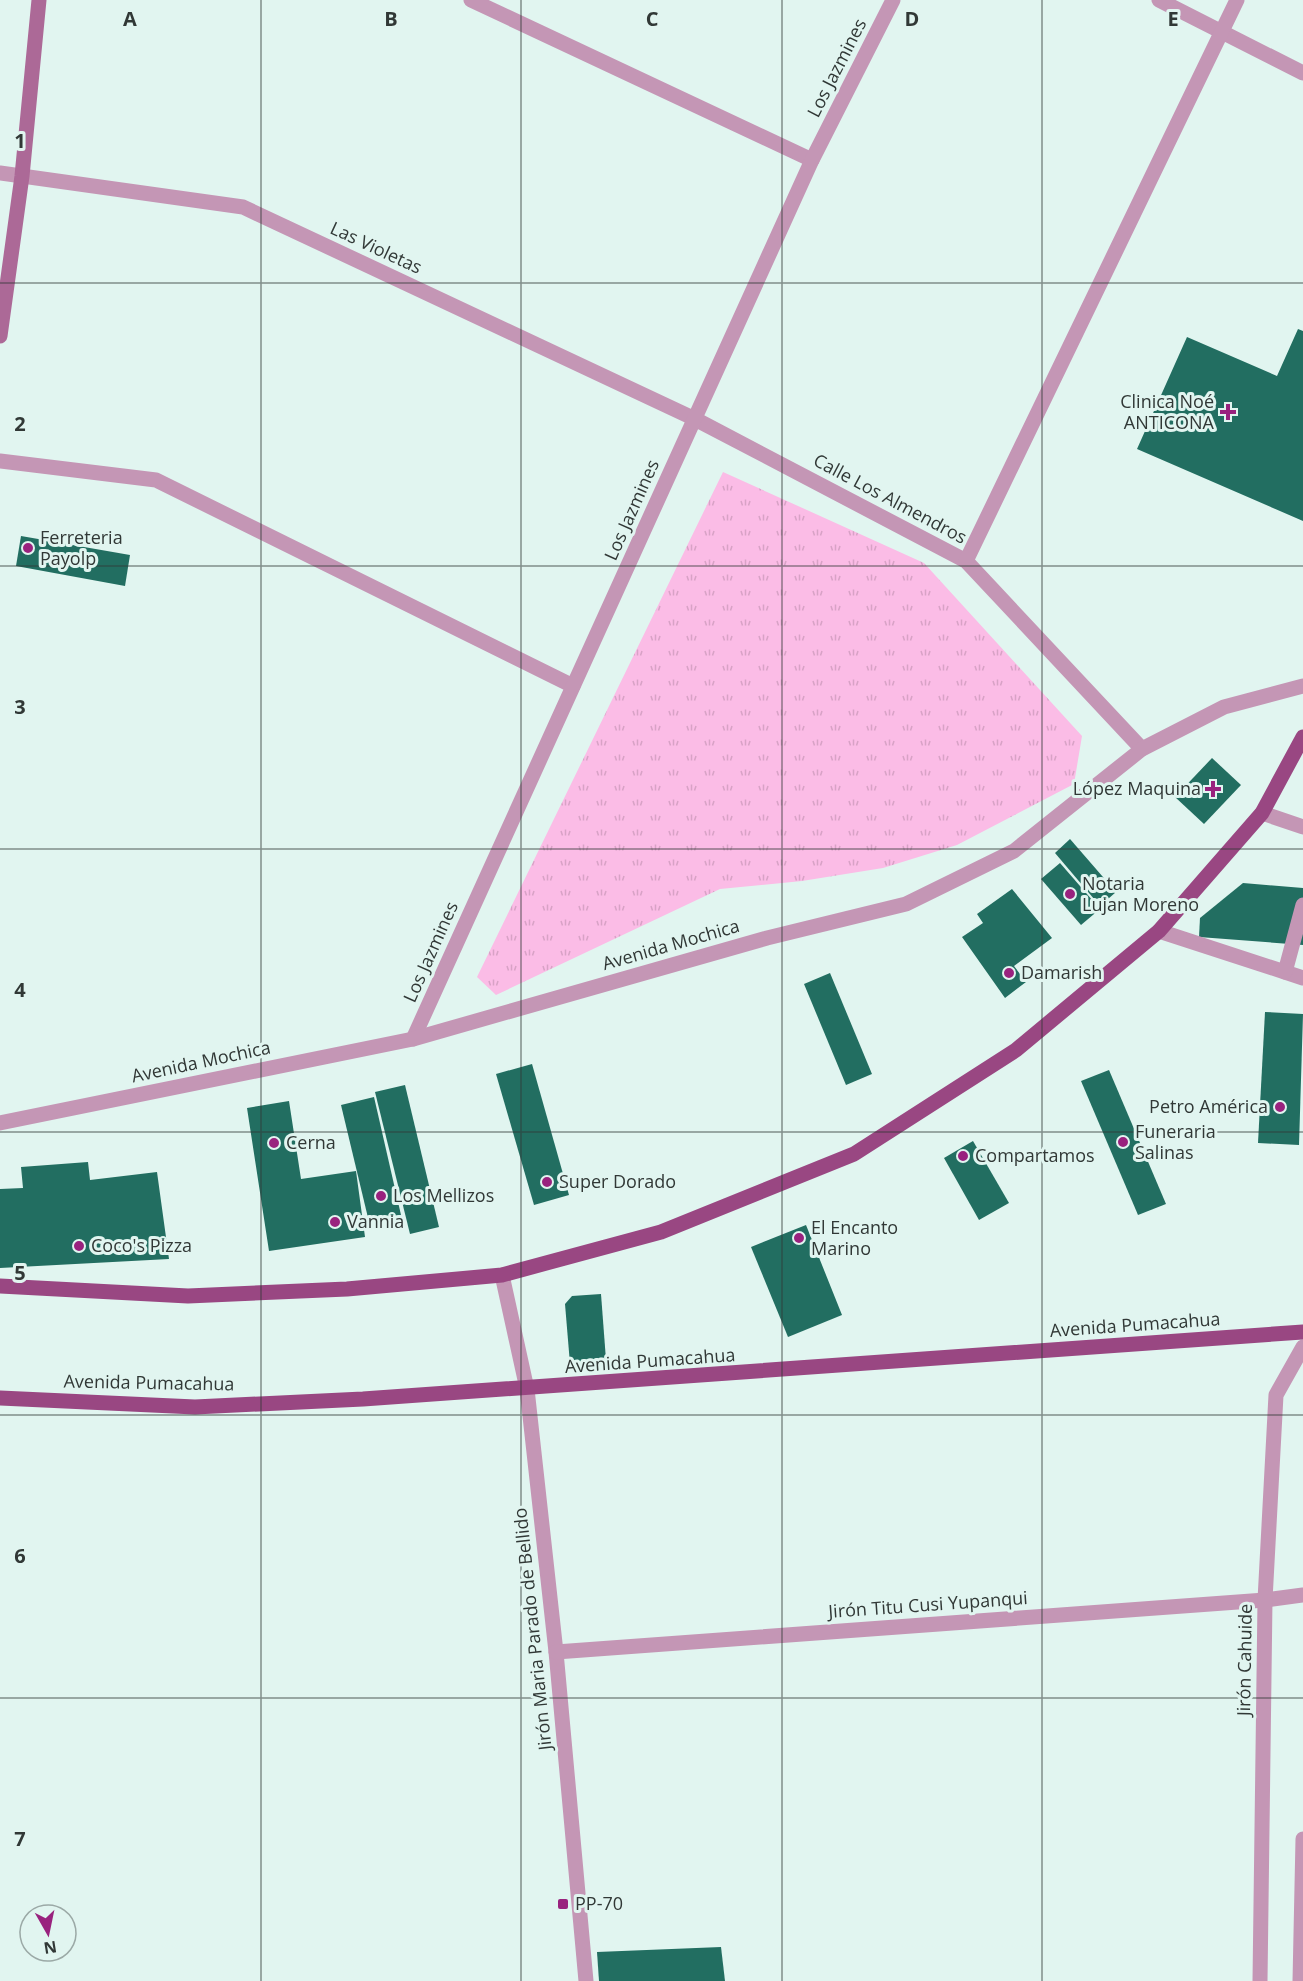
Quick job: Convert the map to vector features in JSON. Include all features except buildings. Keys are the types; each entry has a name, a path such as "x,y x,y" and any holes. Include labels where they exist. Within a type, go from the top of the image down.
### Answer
{"main road":[{"path":"0,336 22,176 39,0"},
{"path":"0,1286 188,1296 347,1288 502,1275 661,1232 854,1154 1016,1050 1159,931 1262,813 1303,737"},
{"name":"Avenida Pumacahua","path":"0,1398 195,1407 527,1389 1303,1332"}],"street":[{"path":"471,0 812,160"},
{"name":"Los Jazmines","path":"413,1039 812,160 893,0"},
{"path":"1159,0 1303,73"},
{"path":"966,561 1237,0"},
{"name":"Las Violetas","path":"0,173 243,207 695,419"},
{"name":"Calle Los Almendros","path":"695,419 966,561 1142,749"},
{"path":"0,461 156,480 573,686"},
{"name":"Avenida Mochica","path":"0,1123 413,1039 767,938 906,904 1014,851 1142,749 1224,707 1303,686"},
{"path":"1262,813 1303,827"},
{"path":"1284,972 1303,905"},
{"path":"1159,931 1303,978"},
{"name":"Jirón Maria Parado de Bellido","path":"502,1275 527,1389 556,1652 586,1981"},
{"name":"Jirón Cahuide","path":"1260,1981 1265,1600 1276,1395 1303,1347"},
{"name":"Jirón Titu Cusi Yupanqui","path":"556,1652 1265,1600 1303,1595"},
{"path":"1300,1981 1303,1839"}],"green space":[{"path":"723,472 924,563 1082,736 1074,784 957,845 883,868 802,881 720,889 496,995 477,977"}],"place":[{"name":"Clinica Noé ANTICONA","path":"1228,412"},
{"name":"Ferreteria Payolp","path":"28,548"},
{"name":"López Maquina","path":"1213,789"},
{"name":"Notaria Lujan Moreno","path":"1070,894"},
{"name":"Damarish","path":"1009,973"},
{"name":"Petro América","path":"1280,1107"},
{"name":"Funeraria Salinas","path":"1123,1142"},
{"name":"Cerna","path":"274,1143"},
{"name":"Compartamos","path":"963,1156"},
{"name":"Super Dorado","path":"547,1182"},
{"name":"Los Mellizos","path":"381,1196"},
{"name":"Vannia","path":"335,1222"},
{"name":"El Encanto Marino","path":"799,1238"},
{"name":"Coco's Pizza","path":"79,1246"},
{"name":"PP-70","path":"563,1904"}]}
